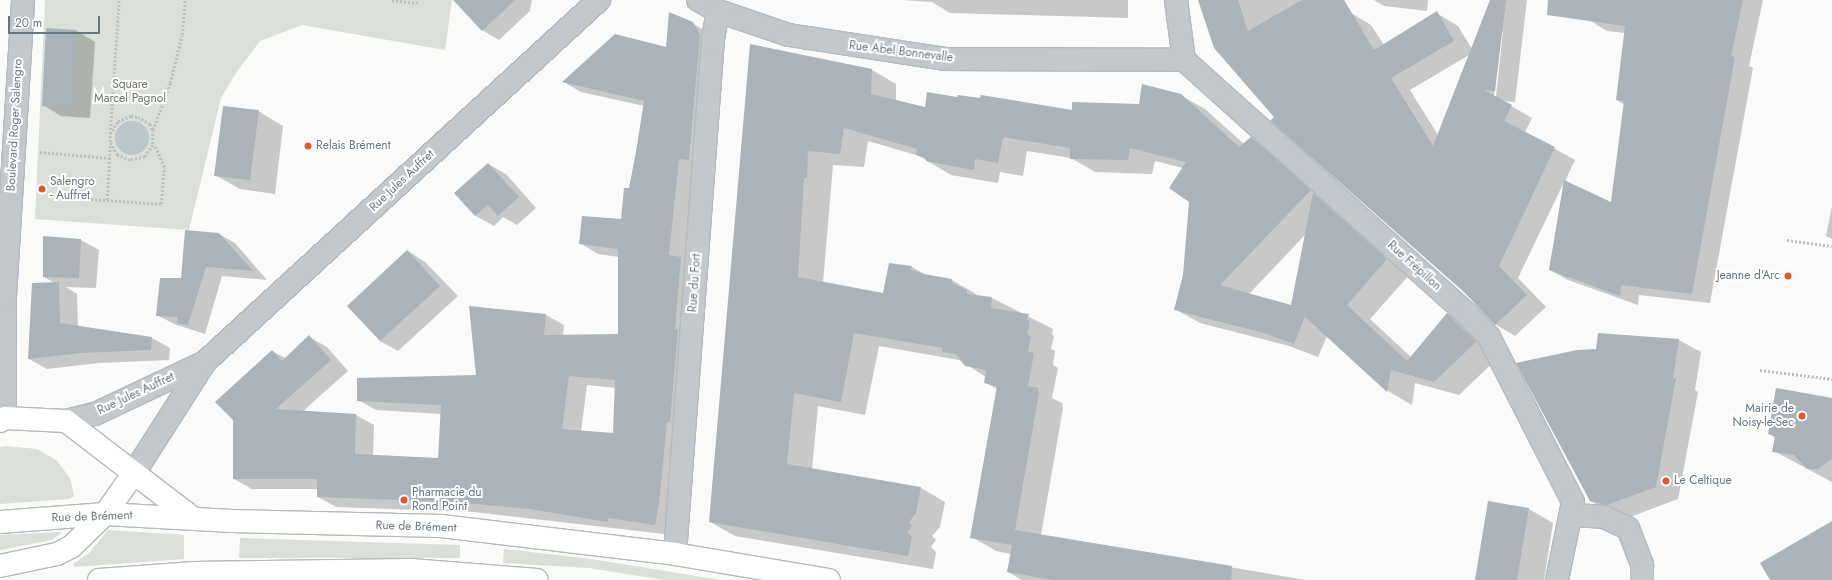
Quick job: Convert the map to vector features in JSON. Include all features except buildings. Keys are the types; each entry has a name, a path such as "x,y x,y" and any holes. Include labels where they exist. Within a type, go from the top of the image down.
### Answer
{"main road":[{"path":"2,419 66,421 193,518"},
{"path":"0,566 64,550 85,535 105,514 134,473"},
{"name":"Rue de Brément","path":"0,522 105,514 261,522 441,526 675,554 828,580"},
{"path":"99,580 194,573 411,570 537,580"}],"street":[{"name":"Boulevard Roger Salengro","path":"2,419 5,296 23,0"},
{"name":"Rue Jules Auffret","path":"134,473 205,362 599,0"},
{"name":"Rue Abel Bonnevalle","path":"698,0 718,11 789,35 946,59 1184,60"},
{"path":"1176,0 1184,60"},
{"name":"Rue du Fort","path":"675,554 713,38 718,11"},
{"name":"Rue Frépillon","path":"1184,60 1466,312 1489,337 1573,502 1557,580"},
{"name":"Rue Jules Auffret","path":"66,421 95,414 205,362"},
{"path":"1571,515 1604,517 1628,528 1642,565 1642,580"}],"path":[{"path":"107,200 119,0"},
{"path":"63,197 162,204 164,167 153,145 153,130 170,83 182,35 185,0"},
{"path":"392,0 416,3 419,0"},
{"path":"110,134 118,121 131,116 144,120 153,130"},
{"path":"110,142 117,154 130,160 145,157 153,145"},
{"path":"14,150 110,158"},
{"path":"1787,240 1832,246"},
{"path":"1760,370 1832,379"}],"green space":[{"name":"Square Marcel Pagnol","path":"45,0 452,0 445,50 302,25 260,41 236,73 221,98 189,230 35,219"},
{"path":"5,446 37,449 56,460 70,478 74,496 69,499 0,504 0,447"},
{"path":"108,530 184,535 184,559 74,567 73,564 89,553"},
{"path":"62,532 52,540 0,550 0,535"},
{"path":"240,538 460,545 460,558 239,558"},
{"path":"504,549 591,559 721,580 664,580 589,568 503,563"}],"shaded area":[{"path":"132,121 144,126 149,138 144,150 132,155 120,150 115,138 120,126"}],"place":[{"name":"Relais Brément","path":"308,146"},
{"name":"Salengro - Auffret","path":"42,189"},
{"name":"Jeanne d'Arc","path":"1788,276"},
{"name":"Mairie de Noisy-le-Sec","path":"1802,416"},
{"name":"Le Celtique","path":"1666,481"},
{"name":"Pharmacie du Rond Point","path":"404,500"}]}
